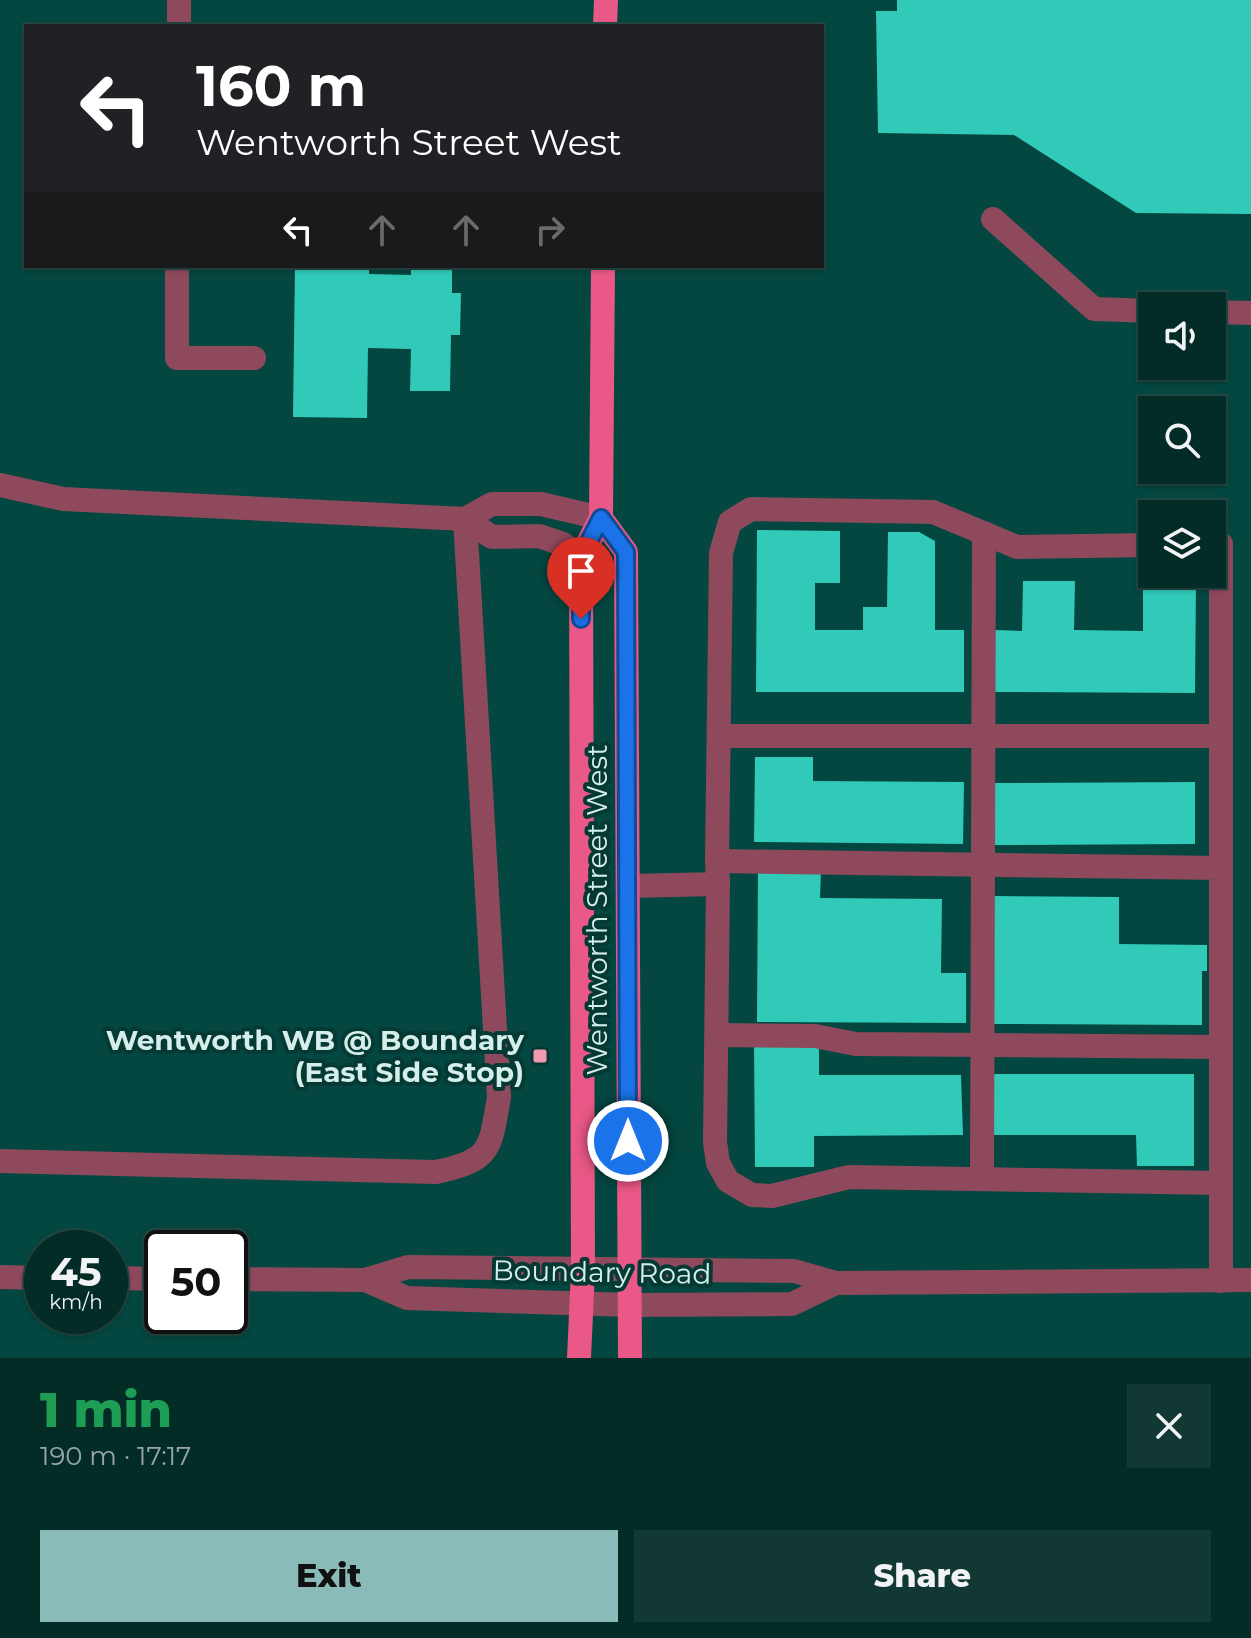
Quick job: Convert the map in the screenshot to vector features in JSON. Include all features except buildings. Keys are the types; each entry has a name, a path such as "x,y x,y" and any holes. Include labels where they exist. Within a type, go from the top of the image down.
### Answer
{"main road":[{"path":"605,24 606,0"},
{"name":"Wentworth Street West","path":"579,1358 579,1303 583,1271 581,557 601,518 603,268"},
{"name":"Wentworth Street West","path":"601,518 626,552 630,1358"}],"street":[{"path":"179,0 179,24"},
{"path":"993,219 1094,309 1138,311"},
{"path":"177,268 177,358 254,358"},
{"path":"1226,312 1251,313"},
{"path":"0,485 63,499 465,519 492,537 539,536 563,544 581,557"},
{"path":"465,519 492,504 541,504 601,518"},
{"path":"1138,545 1017,547 933,512 751,509 730,522 721,553 722,736 717,873 718,1163 728,1181 740,1191 772,1196 849,1177 1221,1183"},
{"path":"0,1161 436,1172 469,1165 491,1144 499,1097 465,519"},
{"path":"982,1179 984,533"},
{"path":"1221,588 1221,1281"},
{"path":"722,736 1221,736"},
{"path":"628,886 717,873 984,865 1221,868"},
{"path":"717,1035 815,1036 856,1044 1221,1047"},
{"name":"Boundary Road","path":"248,1279 365,1280 408,1267 794,1271 836,1283 1251,1280"},
{"path":"0,1277 24,1278"},
{"name":"Boundary Road","path":"365,1280 407,1298 630,1305 792,1304 836,1283"}],"shaded area":[{"path":"0,0 1251,0 1251,1358 0,1358"}],"place":[{"name":"Wentworth WB @ Boundary (East Side Stop)","path":"540,1056"}],"route":[{"path":"581,619 581,557 601,518 626,552 628,1141"}]}
